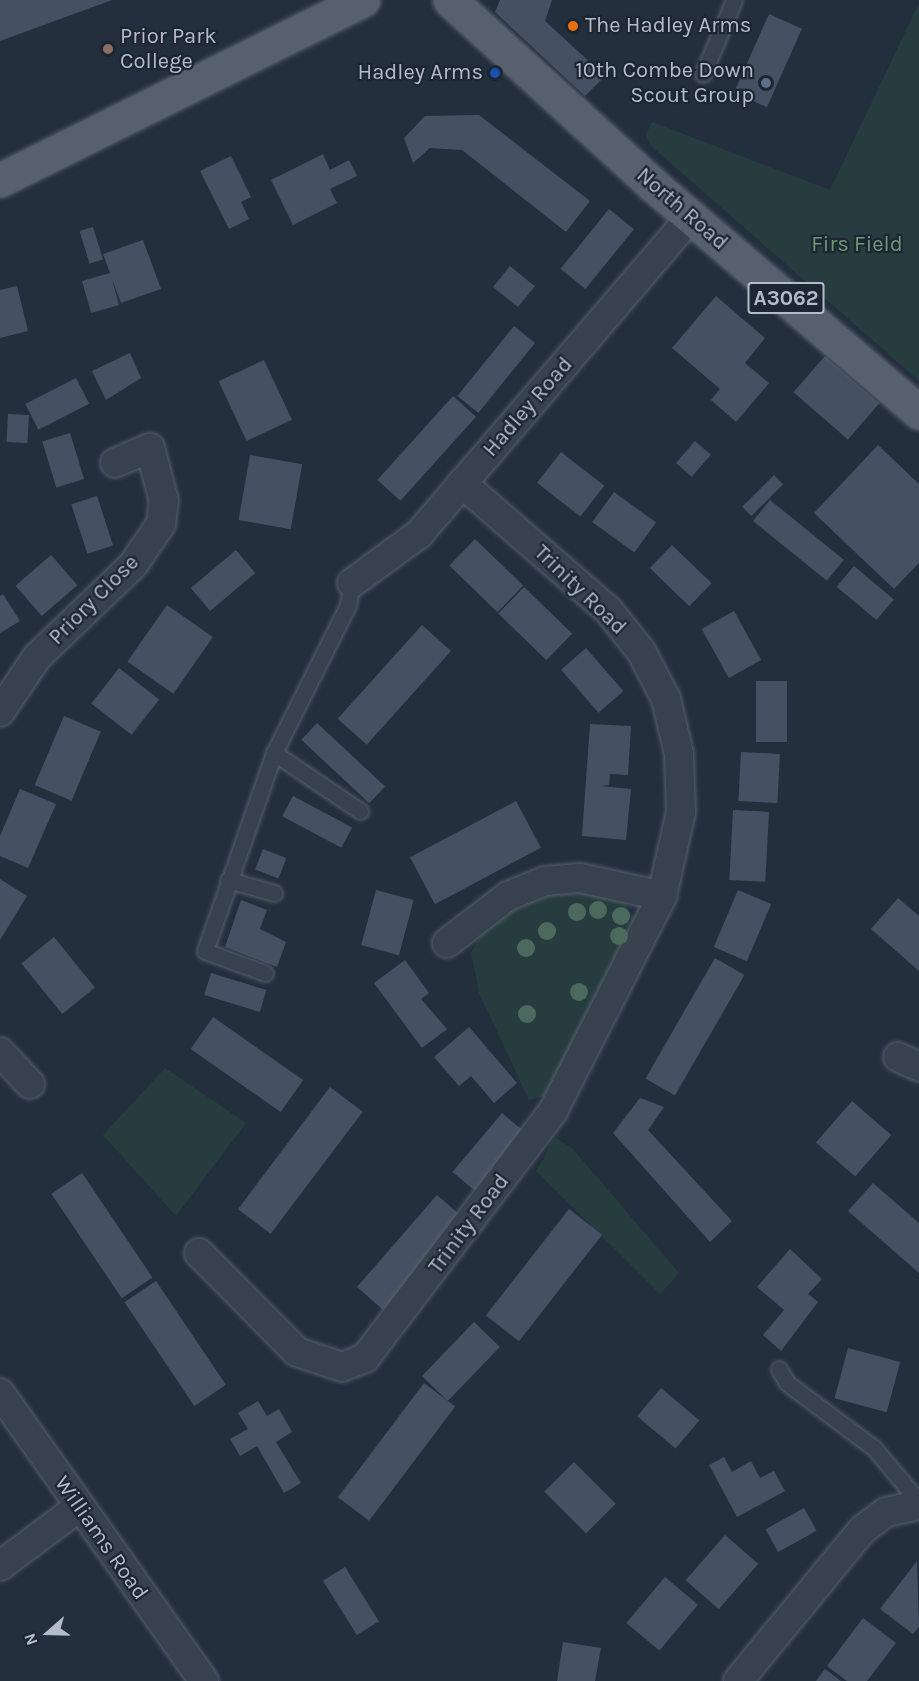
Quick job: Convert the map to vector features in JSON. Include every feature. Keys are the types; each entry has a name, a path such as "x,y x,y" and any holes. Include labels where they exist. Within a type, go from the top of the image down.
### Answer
{"main road":[{"path":"0,180 363,0"},
{"name":"North Road","path":"450,0 691,217 919,412"}],"street":[{"name":"Hadley Road","path":"352,583 419,534 691,217"},
{"name":"Priory Close","path":"0,712 37,657 133,565 161,524 164,501 150,448 115,463"},
{"name":"Trinity Road","path":"199,1253 297,1352 342,1366 365,1358 553,1111 662,896 681,812 680,754 666,699 641,651 609,611 462,483"},
{"path":"447,944 508,896 545,880 580,878 662,896"},
{"path":"0,1052 30,1084"},
{"name":"Williams Road","path":"0,1394 204,1681"},
{"path":"738,1681 862,1530 886,1512 919,1503"},
{"path":"0,1566 79,1507"}],"lane":[{"path":"703,74 734,0"},
{"path":"265,973 205,951 274,753 348,605 352,583"},
{"path":"274,753 360,811"},
{"path":"228,880 273,893"},
{"path":"779,1369 787,1383 874,1448 919,1503"}],"green space":[{"name":"Firs Field","path":"919,3 919,381 649,144 646,134 652,122 830,190"},
{"path":"543,887 621,896 636,922 550,1095 529,1100 479,993 471,952 485,928"},
{"path":"165,1068 246,1123 176,1216 103,1135"},
{"path":"555,1137 573,1149 679,1273 660,1294 536,1171"}],"building":[{"path":"0,0 112,0 0,41"},
{"path":"500,0 552,0 545,21 605,76 585,96 495,12"},
{"path":"769,14 802,29 767,107 734,93"},
{"path":"479,115 590,201 566,232 462,150 430,148 413,163 404,138 425,116"},
{"path":"323,154 330,170 349,160 357,176 330,189 337,203 293,225 271,180"},
{"path":"231,156 251,197 241,202 249,219 229,229 200,171"},
{"path":"609,209 634,229 585,289 561,269"},
{"path":"93,227 103,260 90,264 80,231"},
{"path":"143,240 161,289 121,303 112,279 119,305 91,313 82,281 110,273 103,254"},
{"path":"510,266 535,286 518,307 493,287"},
{"path":"17,286 28,331 0,338 0,290"},
{"path":"716,296 765,338 745,363 769,383 736,422 711,400 720,389 672,348"},
{"path":"514,326 535,343 478,413 457,396"},
{"path":"130,353 141,378 106,400 92,371"},
{"path":"825,356 879,403 848,439 794,392"},
{"path":"264,360 292,420 247,441 219,381"},
{"path":"76,378 89,404 38,430 25,404"},
{"path":"453,396 476,417 400,501 377,480"},
{"path":"8,414 29,415 28,443 7,442"},
{"path":"70,433 84,479 56,487 42,441"},
{"path":"695,441 711,455 692,477 676,463"},
{"path":"878,445 919,484 919,563 894,589 814,513"},
{"path":"561,452 604,486 580,517 537,483"},
{"path":"250,455 302,464 291,529 239,520"},
{"path":"774,475 783,484 751,516 742,507"},
{"path":"614,492 656,523 634,552 592,522"},
{"path":"97,496 113,545 87,554 71,504"},
{"path":"770,500 844,560 827,581 753,521"},
{"path":"475,539 523,586 497,612 449,566"},
{"path":"672,545 712,583 689,606 650,568"},
{"path":"236,550 255,573 210,611 191,588"},
{"path":"51,555 77,585 42,616 16,586"},
{"path":"854,566 894,599 876,620 837,587"},
{"path":"524,587 572,634 546,660 498,614"},
{"path":"3,594 20,621 0,633 0,596"},
{"path":"167,605 213,637 173,694 127,662"},
{"path":"734,611 761,660 729,678 702,629"},
{"path":"422,625 451,651 367,745 338,719"},
{"path":"586,648 623,691 598,713 561,670"},
{"path":"119,668 159,699 131,735 91,703"},
{"path":"756,681 787,681 787,742 756,742"},
{"path":"64,716 101,732 72,801 35,785"},
{"path":"317,723 385,786 369,803 301,740"},
{"path":"590,724 631,726 628,775 610,774 609,785 600,786 631,789 626,840 582,836"},
{"path":"741,752 780,754 777,803 738,801"},
{"path":"20,789 56,804 28,868 0,856 0,836"},
{"path":"293,796 352,827 341,848 282,816"},
{"path":"516,801 541,848 435,904 410,857"},
{"path":"733,810 769,812 765,882 729,880"},
{"path":"263,849 286,858 278,878 255,870"},
{"path":"0,879 27,896 0,940"},
{"path":"376,890 414,900 399,955 361,945"},
{"path":"738,890 771,904 747,961 714,947"},
{"path":"898,898 919,916 919,971 871,929"},
{"path":"241,900 267,910 260,929 286,942 277,967 225,947"},
{"path":"54,937 95,988 62,1014 21,963"},
{"path":"715,958 744,975 675,1095 646,1078"},
{"path":"405,960 429,993 421,999 447,1029 422,1048 374,983"},
{"path":"211,973 266,990 260,1012 204,995"},
{"path":"213,1017 303,1080 281,1112 191,1049"},
{"path":"469,1027 517,1083 494,1103 471,1076 459,1086 434,1057"},
{"path":"330,1087 363,1112 271,1234 238,1209"},
{"path":"640,1098 664,1107 648,1130 732,1221 710,1242 613,1133"},
{"path":"852,1101 891,1135 855,1177 816,1143"},
{"path":"502,1113 528,1135 479,1194 453,1172"},
{"path":"82,1173 152,1277 122,1298 51,1194"},
{"path":"873,1183 919,1223 919,1273 848,1211"},
{"path":"437,1195 463,1218 383,1310 357,1287"},
{"path":"569,1209 602,1235 519,1341 486,1315"},
{"path":"790,1249 822,1279 808,1294 818,1302 781,1351 763,1335 784,1310 757,1287"},
{"path":"156,1281 226,1385 194,1406 124,1302"},
{"path":"474,1322 500,1347 448,1401 422,1376"},
{"path":"848,1348 900,1362 887,1412 835,1398"},
{"path":"424,1383 455,1406 369,1521 338,1497"},
{"path":"661,1388 699,1420 676,1448 637,1416"},
{"path":"258,1401 267,1416 279,1409 292,1432 276,1442 301,1483 284,1493 257,1446 240,1456 230,1439 248,1429 238,1413"},
{"path":"724,1457 732,1472 751,1461 760,1478 774,1471 785,1491 737,1517 709,1465"},
{"path":"574,1462 616,1504 586,1533 544,1492"},
{"path":"804,1508 817,1531 778,1552 766,1529"},
{"path":"725,1535 758,1564 719,1609 686,1580"},
{"path":"917,1561 919,1627 913,1634 880,1609"},
{"path":"345,1567 379,1621 357,1635 323,1581"},
{"path":"665,1577 698,1605 659,1651 626,1623"},
{"path":"863,1618 896,1643 867,1681 847,1681 827,1666"},
{"path":"563,1642 601,1648 595,1681 557,1681"},
{"path":"825,1669 841,1681 816,1681"}],"place":[{"name":"The Hadley Arms","path":"573,26"},
{"name":"Prior Park College","path":"108,49"},
{"name":"Hadley Arms","path":"495,73"},
{"name":"10th Combe Down Scout Group","path":"766,83"}]}
